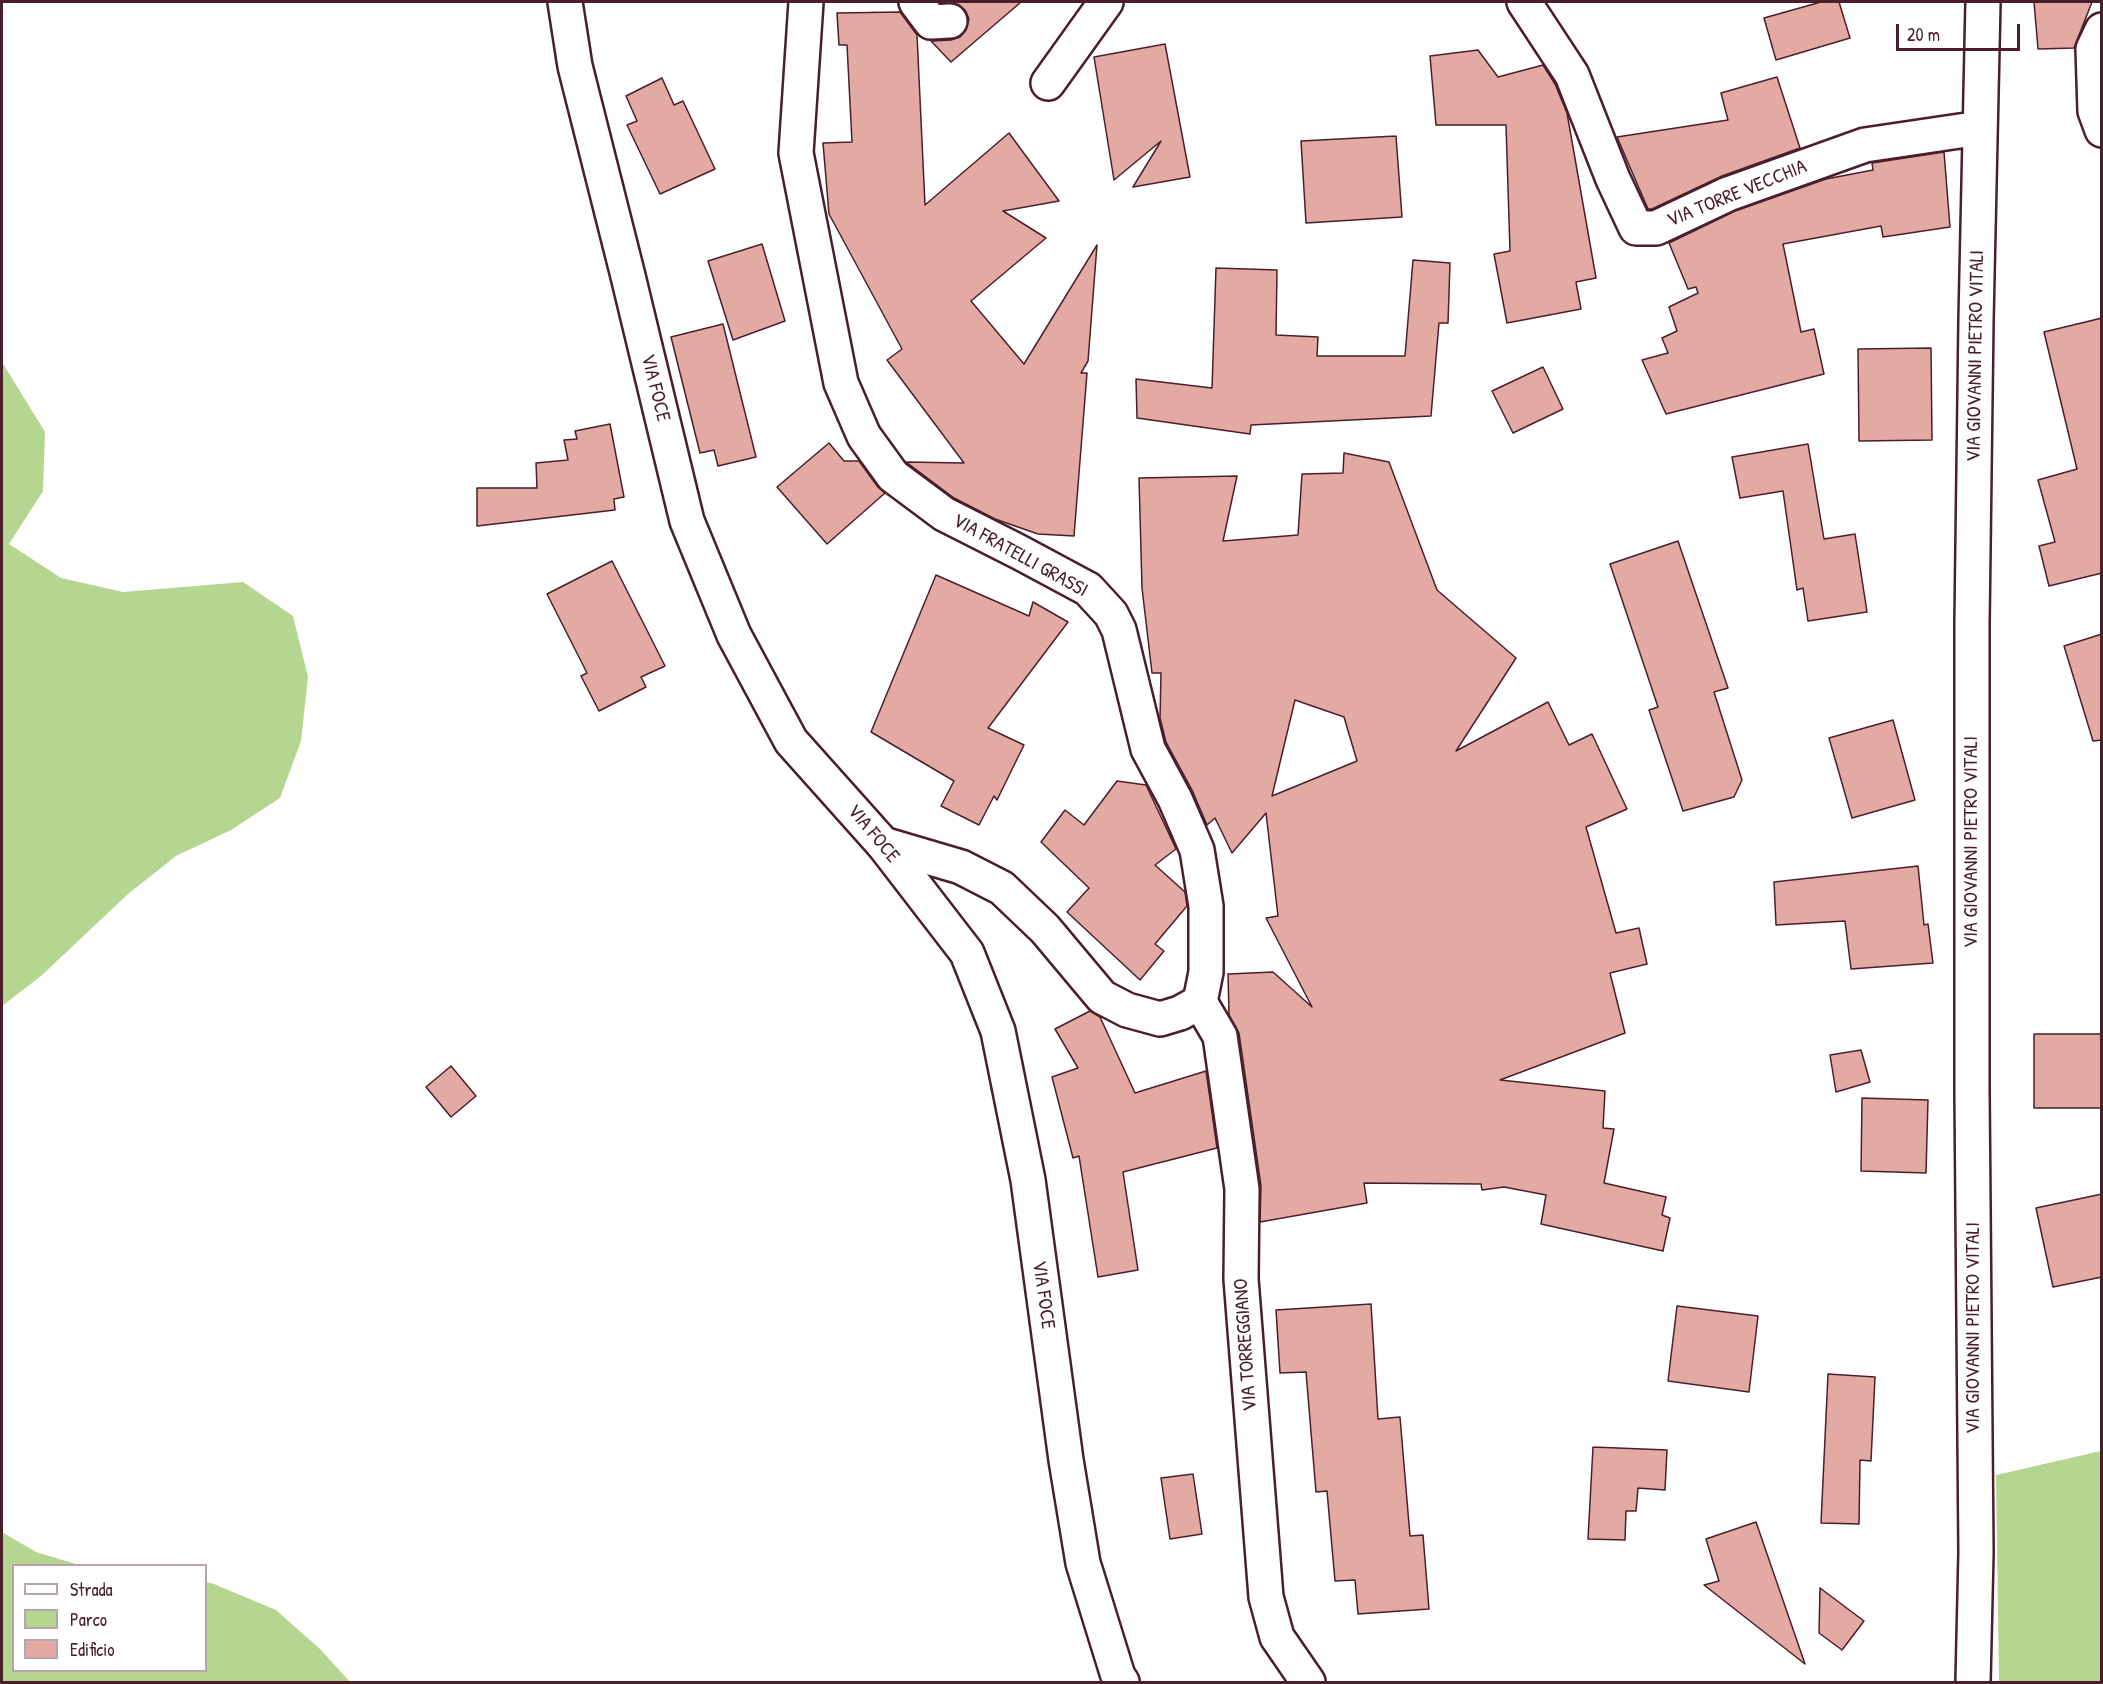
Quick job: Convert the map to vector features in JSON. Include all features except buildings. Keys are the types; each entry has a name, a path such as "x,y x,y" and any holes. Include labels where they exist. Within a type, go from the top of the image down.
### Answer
{"street":[{"name":"VIA FOCE","path":"565,2 574,66 687,521 734,635 791,741 883,844 967,953 998,1031 1028,1180 1066,1460 1083,1563 1122,1683"},
{"name":"VIA FRATELLI GRASSI","path":"806,2 796,153 841,383 864,436 893,476 944,514 1088,589 1111,614 1119,630 1148,749 1175,799 1197,850 1206,906 1206,972 1200,1002"},
{"path":"916,2 931,22 950,21"},
{"path":"1048,83 1106,2"},
{"name":"VIA TORRE VECCHIA","path":"1524,2 1572,75 1613,178 1636,228 1656,228 1728,194 1865,145 1980,128"},
{"name":"VIA GIOVANNI PIETRO VITALI","path":"1973,1683 1976,1553 1972,1104 1972,623 1983,2"},
{"path":"2102,30 2093,49 2095,111 2102,130"},
{"path":"883,844 961,867 1002,888 1045,929 1102,997 1127,1010 1160,1019 1180,1013 1200,1002"},
{"name":"VIA TORREGGIANO","path":"1200,1002 1220,1036 1242,1188 1241,1279 1266,1597 1277,1637 1308,1683"}],"green space":[{"path":"2,362 45,432 43,491 9,544 61,578 123,592 243,582 293,616 308,677 301,741 280,798 231,830 176,856 128,894 41,976 2,1006"},
{"path":"2101,1451 2101,1682 1999,1682 1996,1475"},
{"path":"2,1532 36,1552 76,1564 12,1564 12,1672 207,1672 207,1582 276,1610 320,1649 350,1682 2,1682"}]}
